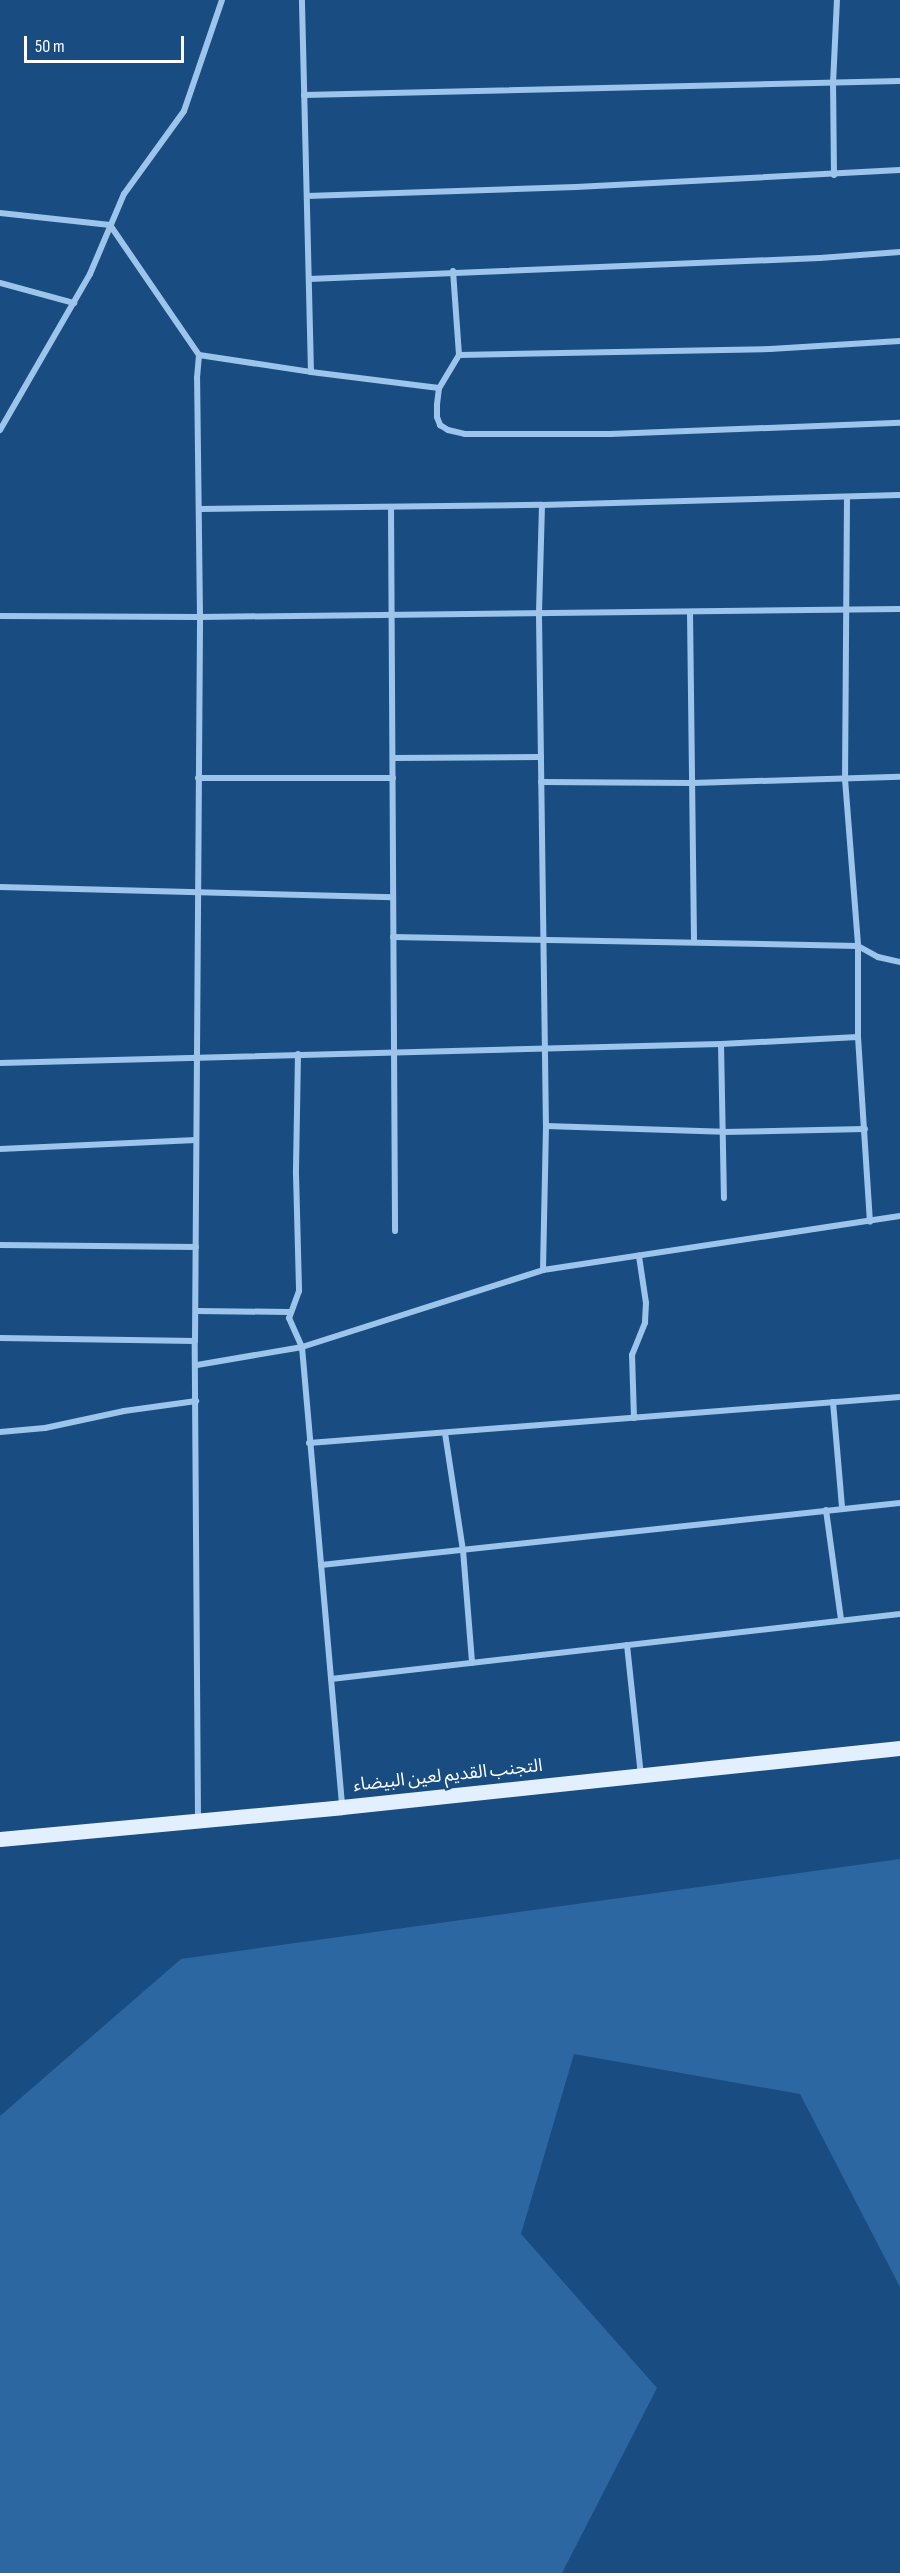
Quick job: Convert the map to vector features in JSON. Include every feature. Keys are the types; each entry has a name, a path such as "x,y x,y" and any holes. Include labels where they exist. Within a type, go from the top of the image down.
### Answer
{"main road":[{"name":"التجنب القديم لعين البيضاء","path":"0,1839 198,1822 900,1748"}],"street":[{"path":"0,430 90,274 124,194 184,111 222,0"},
{"path":"302,0 311,372"},
{"path":"834,175 833,84 837,0"},
{"path":"304,95 900,81"},
{"path":"307,196 834,175 900,170"},
{"path":"0,213 110,225 199,355 197,400 200,617 195,1311 198,1822"},
{"path":"309,279 453,271 820,258 900,252"},
{"path":"453,271 459,355 439,388 437,417 440,425 465,434 610,434 900,423"},
{"path":"0,283 74,303"},
{"path":"459,355 770,349 900,341"},
{"path":"199,355 439,388"},
{"path":"200,509 542,506 900,495"},
{"path":"847,496 844,610 845,779 858,946 858,1037 870,1222"},
{"path":"542,506 541,782 546,1126 543,1270"},
{"path":"391,507 395,1231"},
{"path":"0,616 540,615 900,609"},
{"path":"690,612 694,942"},
{"path":"393,758 541,757"},
{"path":"541,782 692,783 900,777"},
{"path":"198,778 393,778"},
{"path":"0,887 198,894 393,897"},
{"path":"393,937 858,946 878,957 900,962"},
{"path":"0,1063 721,1044 858,1037"},
{"path":"721,1044 724,1198"},
{"path":"298,1054 296,1174 299,1291 297,1300 289,1312 290,1325 302,1347 342,1807"},
{"path":"546,1126 723,1132 865,1129"},
{"path":"0,1149 196,1140"},
{"path":"197,1365 302,1347 543,1270 900,1216"},
{"path":"0,1245 196,1247"},
{"path":"634,1418 632,1355 645,1322 646,1303 639,1256"},
{"path":"195,1311 289,1312"},
{"path":"0,1338 195,1341"},
{"path":"309,1443 900,1397"},
{"path":"0,1432 45,1428 124,1411 196,1401"},
{"path":"833,1402 842,1508"},
{"path":"445,1433 462,1550 472,1663"},
{"path":"321,1565 900,1503"},
{"path":"826,1510 842,1620"},
{"path":"331,1679 900,1614"},
{"path":"627,1645 641,1775"}],"shaded area":[{"path":"900,1859 900,2287 800,2094 574,2054 521,2234 657,2388 562,2573 0,2573 0,2116 181,1959"}]}
